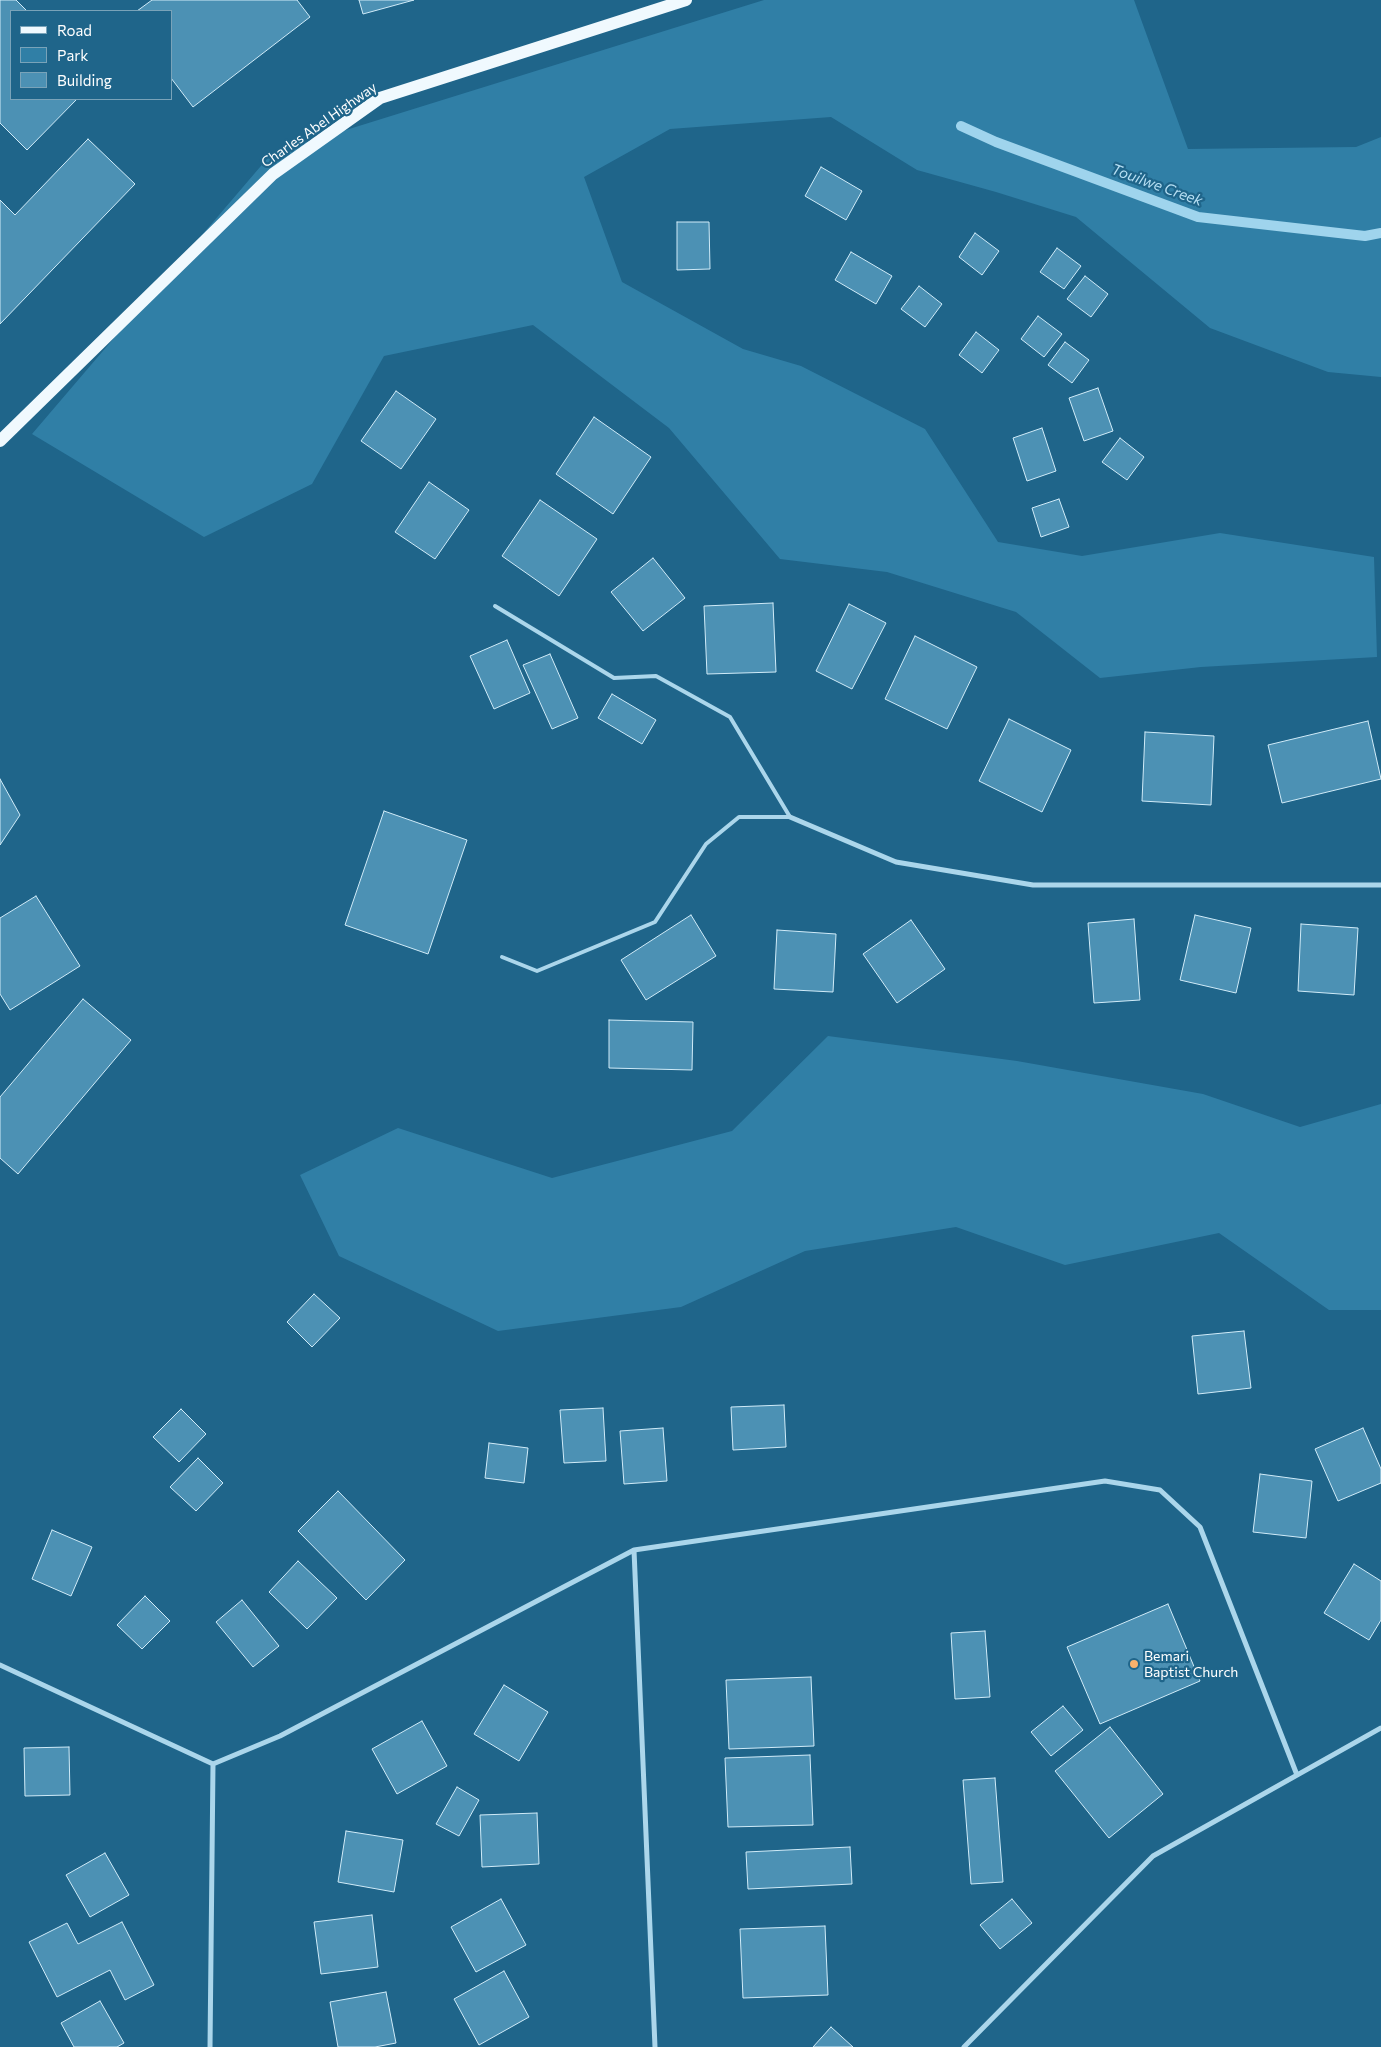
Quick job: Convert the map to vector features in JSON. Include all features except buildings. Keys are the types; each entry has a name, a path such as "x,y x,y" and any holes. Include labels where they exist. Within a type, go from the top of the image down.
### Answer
{"main road":[{"name":"Charles Abel Highway","path":"0,441 273,174 380,98 686,0"}],"street":[{"path":"790,818 896,862 1033,885 1381,885"},
{"path":"0,1665 213,1764 280,1736 634,1550 1105,1481 1160,1490 1200,1527 1297,1775"},
{"path":"634,1550 656,2047"},
{"path":"964,2047 1153,1856 1381,1728"},
{"path":"210,2047 213,1764"}],"lane":[{"path":"495,606 614,678 656,676 730,717 790,818"},
{"path":"502,957 537,972 655,922 706,844 739,817 790,818"}],"green space":[{"path":"764,0 1134,0 1188,149 1356,147 1381,137 1381,377 1328,372 1210,328 1076,217 917,170 831,117 670,129 584,177 622,282 743,349 801,366 925,429 998,542 1082,556 1220,533 1374,557 1377,657 1201,667 1100,678 1016,612 887,572 780,559 669,428 533,325 384,356 312,484 204,537 32,434 272,153"},
{"path":"828,1036 1017,1061 1203,1094 1300,1127 1381,1104 1381,1310 1329,1310 1219,1233 1065,1265 956,1227 805,1251 681,1307 498,1331 339,1256 300,1175 398,1128 552,1178 732,1131"}],"waterway":[{"name":"Touilwe Creek","path":"961,126 996,142 1198,217 1365,236 1381,233"}],"place":[{"name":"Bemari Baptist Church","path":"1134,1664"}]}
